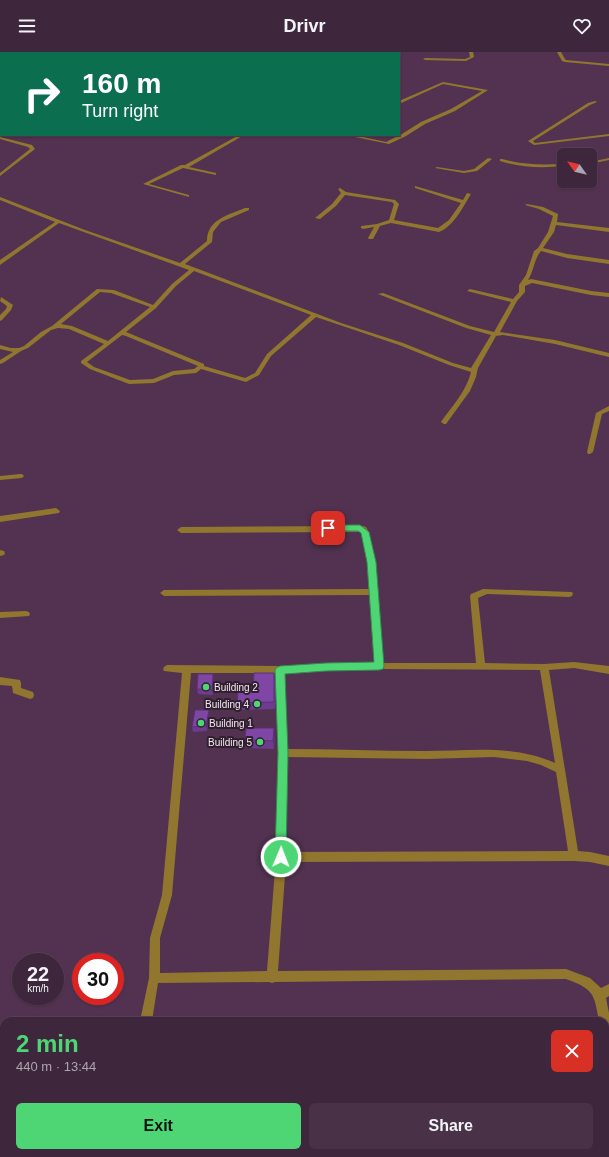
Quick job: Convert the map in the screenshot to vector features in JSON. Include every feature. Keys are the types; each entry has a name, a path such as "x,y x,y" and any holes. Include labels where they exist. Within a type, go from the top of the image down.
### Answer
{"street":[{"path":"424,60 466,60 472,57 472,52"},
{"path":"560,52 563,60 566,61 609,65"},
{"path":"604,52 609,52"},
{"path":"350,136 387,143 453,110 486,90 443,83 400,103"},
{"path":"400,96 410,98"},
{"path":"595,102 589,104 530,141 534,144 609,135"},
{"path":"400,129 411,131"},
{"path":"185,167 240,136"},
{"path":"0,138 30,146 33,149 0,174"},
{"path":"597,161 609,158"},
{"path":"437,168 464,172 475,170 490,159"},
{"path":"502,160 529,167 557,165"},
{"path":"187,196 145,184 183,166 214,174"},
{"path":"417,187 464,202"},
{"path":"318,218 334,205 342,191 382,199 398,204 391,221"},
{"path":"363,227 391,221 439,230 444,228 456,216 469,194"},
{"path":"0,198 315,315 401,344 452,364 473,371 475,369"},
{"path":"444,422 463,399 474,378 475,369 514,301 522,292 522,285 529,275 537,251 540,249 551,232 556,215 541,208 527,205"},
{"path":"181,266 210,241 210,232 219,221 246,209"},
{"path":"0,263 59,221"},
{"path":"554,223 609,230"},
{"path":"371,238 378,224"},
{"path":"540,249 567,256 609,262"},
{"path":"192,270 174,285 154,307 83,362 92,368 129,382 154,381 173,373 196,371 200,367"},
{"path":"522,285 531,281 591,293 609,295"},
{"path":"1,362 53,328 99,290 112,291 154,307"},
{"path":"470,292 514,301"},
{"path":"381,294 468,327 495,334 503,333 554,342 607,354"},
{"path":"0,319 9,309 10,305 1,299"},
{"path":"200,367 246,380 257,374 269,355 315,315"},
{"path":"53,328 65,326 100,342 109,343"},
{"path":"121,334 127,334 202,365 200,367"},
{"path":"0,347 18,351"},
{"path":"590,452 598,425 599,412 609,408"},
{"path":"0,478 20,476"},
{"path":"0,519 56,511"},
{"path":"181,530 360,528 365,532 371,562 379,666"},
{"path":"481,666 474,596 486,591 569,594"},
{"path":"164,593 373,592"},
{"path":"0,615 26,614"},
{"path":"167,669 280,670 379,666 544,667 574,664 609,670"},
{"path":"544,667 574,856"},
{"path":"147,1017 154,978 155,938 167,895 186,669"},
{"path":"272,978 281,857 283,753 280,670"},
{"path":"0,681 18,683 16,690 30,695"},
{"path":"283,753 428,755 500,752 529,756 544,761 559,769"},
{"path":"281,857 574,856 590,857 609,861"},
{"path":"154,978 566,974 585,980 592,985 600,996 604,1017"},
{"path":"600,996 609,989"}],"building":[{"path":"254,673 274,673 274,702 237,703 238,690 253,690"},
{"name":"Building 2","path":"198,674 213,674 212,690 197,689"},
{"path":"195,710 209,710 206,726 192,727"},
{"path":"246,728 274,728 273,741 245,740"}],"place":[{"name":"Building 2","path":"206,687"},
{"name":"Building 4","path":"257,704"},
{"name":"Building 1","path":"201,723"},
{"name":"Building 5","path":"260,742"}],"route":[{"path":"281,857 283,753 280,670 379,666 371,562 365,532 360,528 328,528"}]}
